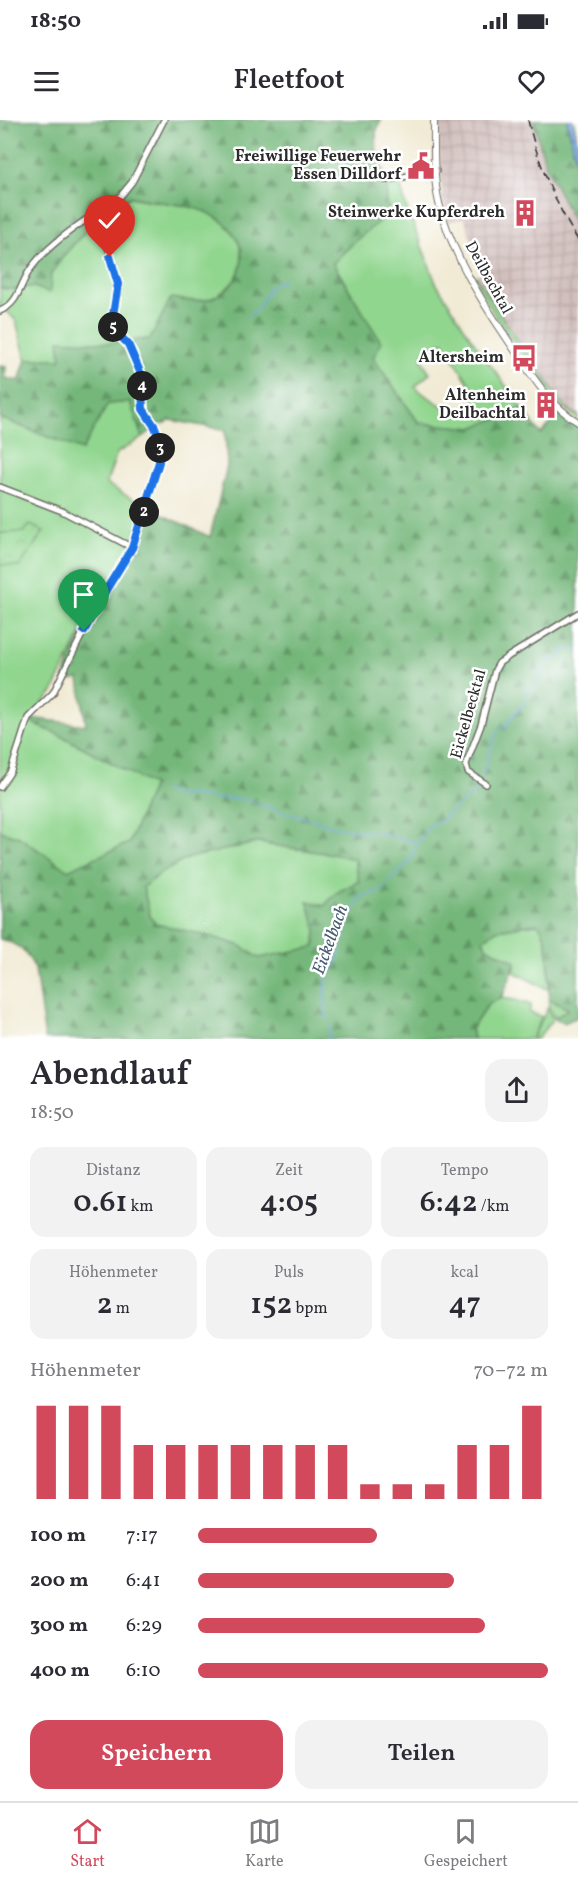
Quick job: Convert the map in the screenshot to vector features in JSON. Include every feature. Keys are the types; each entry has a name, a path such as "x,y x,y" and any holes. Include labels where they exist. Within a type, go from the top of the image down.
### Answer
{"street":[{"path":"0,311 13,303 28,271 53,245 114,204 132,182 164,120"},
{"name":"Deilbachtal","path":"434,120 438,200 456,250 477,293 537,381 561,410 578,422"},
{"path":"386,180 436,171"},
{"path":"0,787 11,771 28,718 53,693 99,601 132,548 159,462 159,443 155,427 143,409 142,380 127,343 116,333 112,324 118,284 108,247 114,204"},
{"path":"0,486 62,511 132,548"},
{"name":"Eickelbecktal","path":"486,784 468,772 466,764 481,725 495,670 509,656 578,613"}],"shaded area":[{"path":"438,120 526,120 542,174 560,214 578,245 578,415 573,413 557,395 510,330 476,276 483,270 472,249 474,248 464,218 449,222 442,200"},
{"path":"526,120 533,120 546,166 578,231 578,245 560,214 542,174"}],"green space":[{"path":"0,120 381,120 376,132 377,158 389,182 386,194 389,213 333,263 381,342 373,358 419,423 473,428 522,408 541,434 561,412 578,424 578,1017 564,1023 555,1018 568,1009 549,999 547,948 542,930 537,924 496,930 483,940 486,947 516,962 502,998 489,1003 471,1029 473,1039 45,1039 35,969 22,950 0,939 0,831 19,837 68,870 129,843 153,785 58,734 36,725 29,718 86,725 79,679 64,681 75,649 128,559 147,507 210,537 227,466 225,430 170,420 158,425 142,438 129,402 108,404 82,450 0,418 0,366 6,367 5,378 19,381 26,359 61,359 59,340 108,343 150,339 171,298 202,300 223,292 238,275 242,255 234,234 215,216 192,207 130,196 126,200 111,203 64,255 51,274 50,293 34,287 23,287 18,290 0,288","holes":["260,842 354,859 359,881 338,892 324,906 307,901 316,928 315,947 259,958 241,946 156,924 150,916 143,887 161,873 188,858"]},
{"path":"533,120 567,120 578,171 578,231 546,166"},
{"path":"399,180 405,203 436,283 471,338 522,408 473,428 419,423 373,358 333,263 387,204 387,184","holes":["443,342 475,393 474,409 456,415 415,387 430,373 422,360 428,349"]},
{"path":"130,197 180,204 215,216 234,234 239,244 242,255 238,275 223,292 207,300 171,298 150,339 108,343 60,341 62,359 26,359 16,321 6,310 0,310 0,288 18,290 23,287 34,287 51,274 64,255 112,203"},
{"path":"476,276 555,393 568,409 578,415 578,419 561,406 539,378 497,319 474,279"},
{"path":"129,402 142,438 117,453 106,484 145,506 127,557 106,585 53,692 29,718 36,725 58,734 153,785 129,843 68,870 19,837 0,831 0,789 11,769 0,785 0,418 55,440 108,404"},
{"path":"30,525 44,531 19,567 0,564 0,533 24,532"},
{"path":"260,842 354,859 359,881 338,892 324,906 308,901 316,928 315,947 259,958 241,946 155,924 150,916 143,887 161,873 188,858"},
{"path":"537,923 545,936 547,945 549,990 514,972 516,962 486,947 483,940 496,930"},
{"path":"502,998 531,1005 529,1012 542,1017 531,1039 473,1039 471,1029 489,1003"},
{"path":"550,999 569,1009 555,1018 548,1007"},
{"path":"547,1009 553,1019 537,1039 532,1039"}],"water":[{"path":"567,120 573,120 575,126 578,171"}],"waterway":[{"path":"247,317 258,308 271,286 284,279"},
{"name":"Eickelbach","path":"482,776 497,733 508,726 508,722 526,700 527,690 539,683 549,660 559,659 564,649 578,648"},
{"name":"Eickelbach","path":"328,1020 325,1000 327,979 332,966 334,967 337,963 346,926 360,897 380,891 410,861 417,843 429,826 443,820 446,815 477,793 480,783"},
{"path":"162,788 179,796 191,794 200,798 209,796 213,799 248,800 339,828 385,834 417,843"},
{"name":"Eickelbach","path":"329,1039 330,1026"}],"railway":[{"path":"528,120 548,182 578,240"}],"place":[{"name":"Freiwillige Feuerwehr Essen Dilldorf","path":"421,166"},
{"name":"Steinwerke Kupferdreh","path":"525,213"},
{"name":"Altersheim","path":"524,358"},
{"name":"Altenheim Deilbachtal","path":"546,405"}],"route":[{"path":"84,631 132,548 141,525 160,452 155,427 143,409 141,374 128,344 113,329 118,284 110,257"}]}
